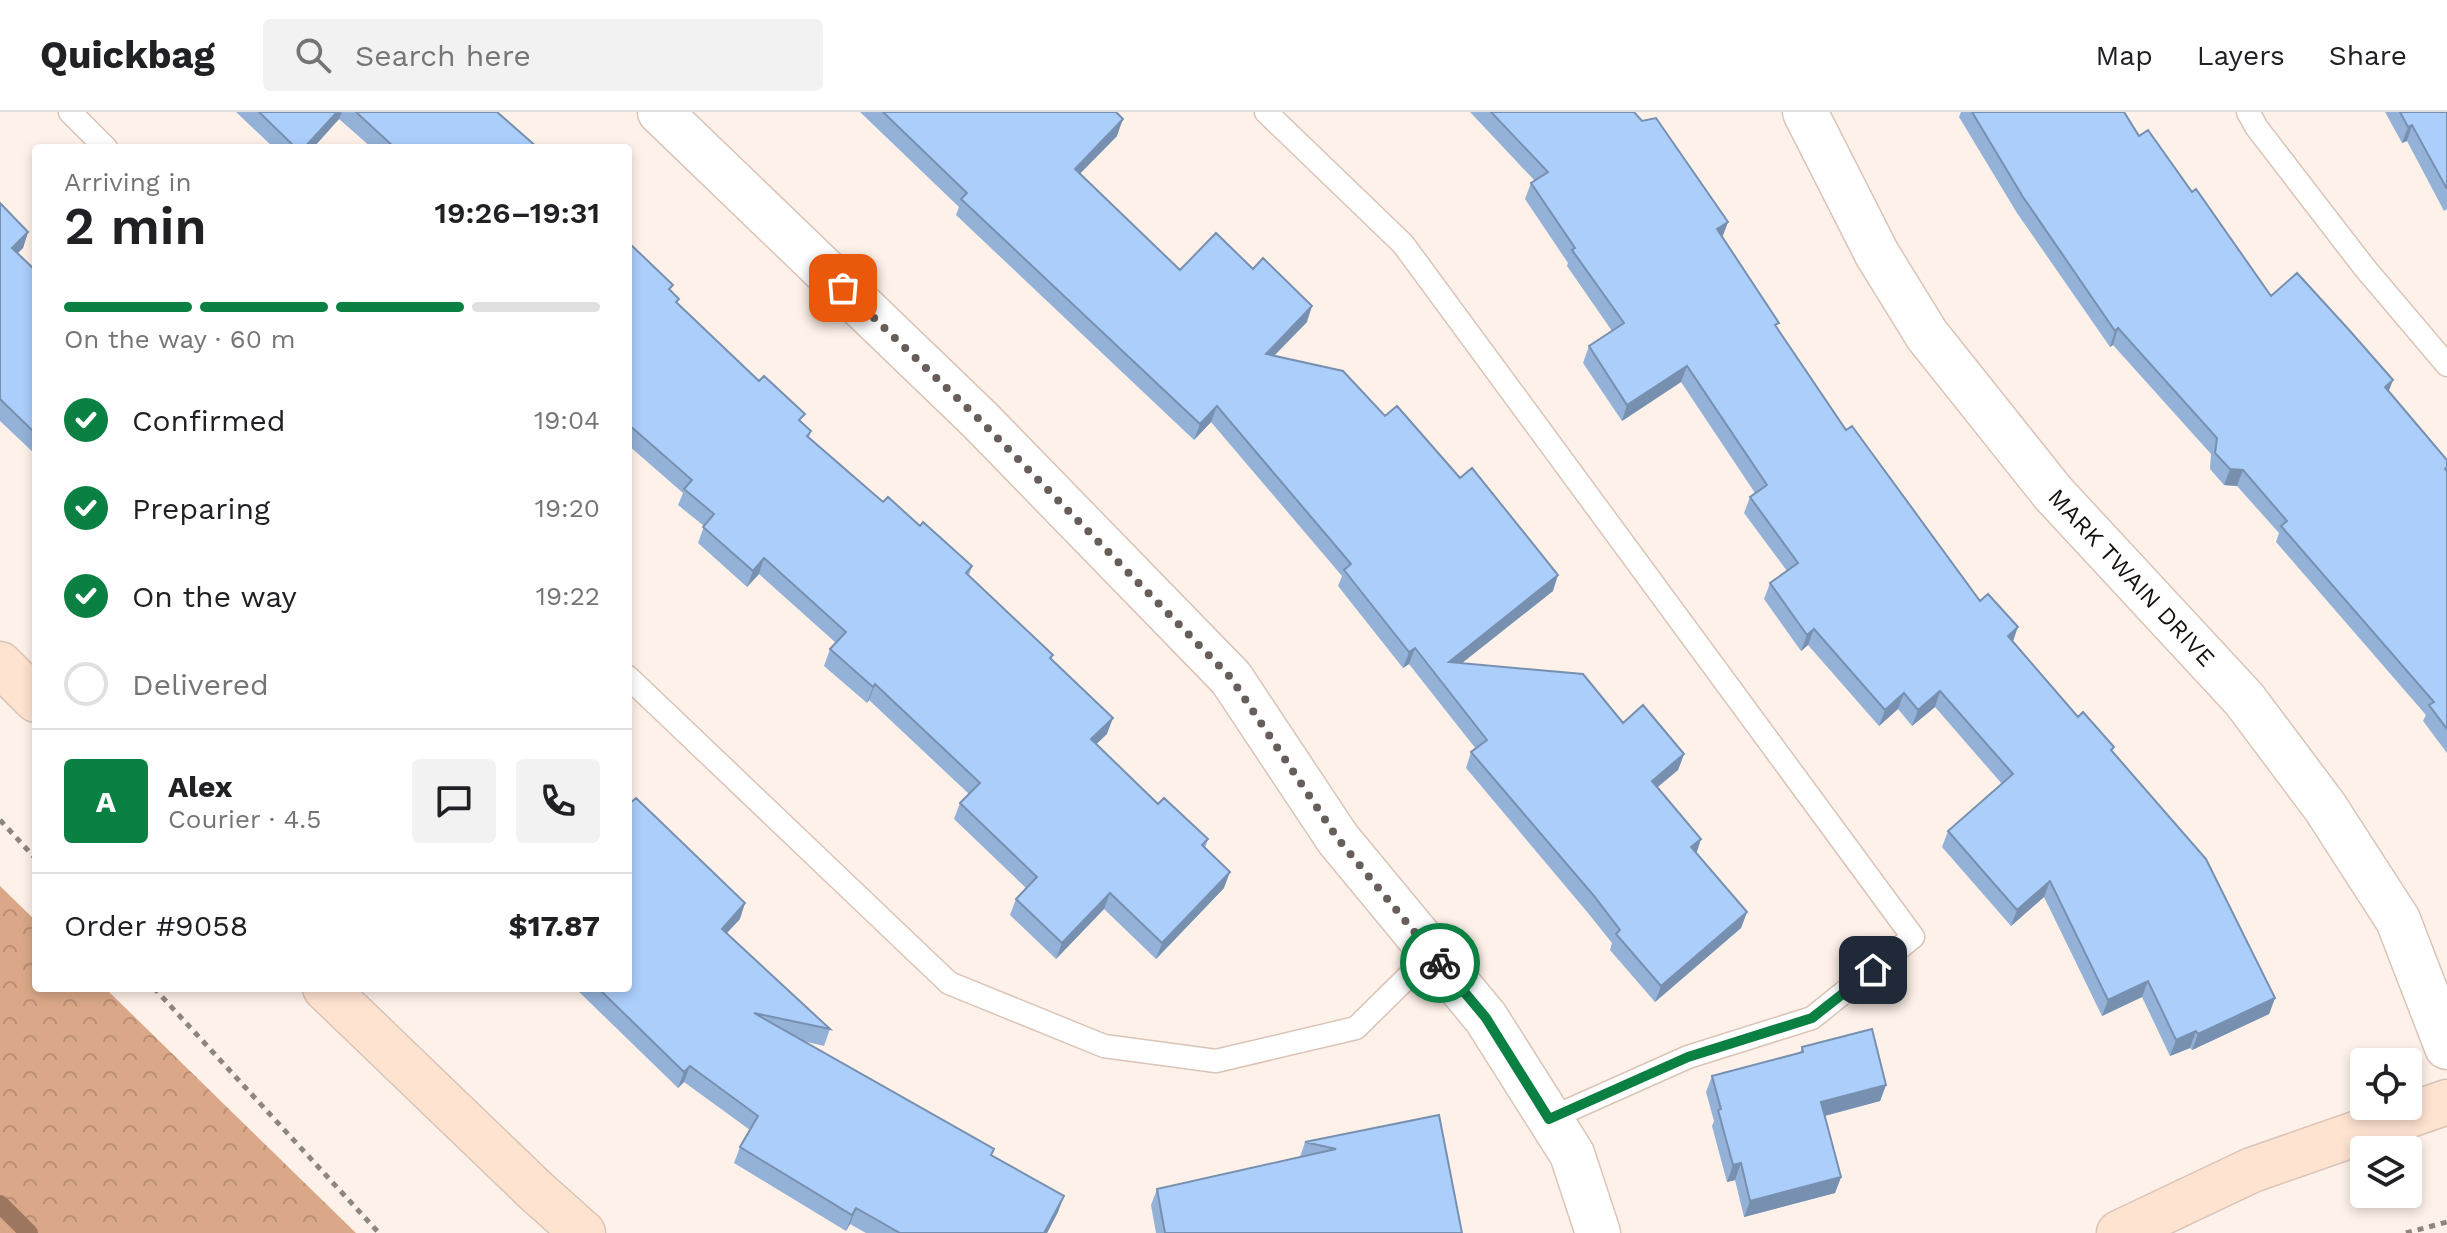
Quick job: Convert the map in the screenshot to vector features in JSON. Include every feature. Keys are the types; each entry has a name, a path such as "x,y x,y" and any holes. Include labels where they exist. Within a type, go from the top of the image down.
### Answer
{"street":[{"path":"660,112 980,420 1231,678 1338,839 1486,1018 1572,1154 1598,1233"},
{"name":"MARK TWAIN DRIVE","path":"1805,112 1877,254 1927,335 2053,493 2244,699 2325,807 2398,920 2447,1047"},
{"path":"0,664 32,696"},
{"path":"329,992 583,1233"},
{"path":"2119,1233 2252,1170 2447,1102"}],"lane":[{"path":"70,112 102,144"},
{"path":"1266,112 1403,244 1913,937 1812,1018 1688,1057 1549,1119"},
{"path":"2248,112 2364,267 2447,365"},
{"path":"632,681 949,983 1104,1046 1216,1061 1356,1028 1432,953"}],"path":[{"path":"0,820 32,855"},
{"path":"158,992 379,1233"},
{"path":"2406,1233 2447,1222"}],"green space":[{"path":"0,886 32,917 32,992 109,992 356,1233 0,1233"}],"building":[{"path":"259,112 337,112 308,144 292,144"},
{"path":"356,112 497,112 533,144 391,144"},
{"path":"883,112 1116,112 1123,119 1075,169 1180,270 1216,233 1253,269 1263,258 1312,306 1266,354 1343,371 1385,416 1397,406 1460,478 1472,468 1558,575 1449,662 1583,674 1623,723 1643,705 1684,754 1652,781 1701,839 1691,847 1747,912 1661,986 1616,934 1620,930 1594,896 1471,752 1487,740 1415,648 1409,652 1344,570 1351,564 1217,406 1200,424 961,199 967,193"},
{"path":"1491,112 1634,112 1642,121 1656,118 1728,222 1717,229 1779,323 1775,325 1846,430 1852,426 1980,601 1988,594 2018,627 2008,636 2078,717 2083,712 2114,747 2111,750 2206,859 2275,998 2198,1034 2196,1031 2176,1040 2148,981 2108,1000 2050,881 2017,910 1948,831 2013,774 1940,691 1918,710 1904,693 1885,710 1814,629 1807,635 1770,583 1798,563 1750,497 1767,485 1687,366 1627,405 1589,346 1624,323 1572,250 1575,248 1531,183 1548,172"},
{"path":"1972,112 2124,112 2139,136 2148,130 2192,192 2196,189 2271,296 2297,273 2393,380 2385,387 2447,460 2447,729 2429,705 2434,702 2281,526 2287,521 2243,470 2230,469 2215,453 2217,438 2118,328 2115,331 2023,197"},
{"path":"2400,112 2447,112 2447,189 2412,125 2408,127"},
{"path":"0,203 28,232 12,248 32,267 32,430 0,399"},
{"path":"632,246 673,285 669,289 679,299 676,302 759,381 764,376 805,414 799,420 811,431 807,436 883,502 888,497 920,526 923,522 972,566 966,573 1053,655 1050,658 1113,718 1091,739 1158,804 1164,798 1208,839 1202,845 1230,872 1162,943 1110,893 1062,943 1016,899 1037,877 960,803 980,783 875,684 873,687 830,649 846,632 764,558 753,571 703,527 714,514 684,489 692,480 632,428"},
{"path":"636,798 745,903 722,929 830,1029 754,1013 994,1149 991,1155 1064,1196 1044,1233 900,1233 856,1208 852,1215 740,1147 758,1116 690,1066 684,1072 602,992 632,992 632,802"},
{"path":"1872,1029 1886,1085 1821,1102 1841,1177 1750,1201 1741,1163 1733,1165 1712,1076 1803,1052 1802,1047"},
{"path":"1439,1115 1462,1233 1165,1233 1157,1189 1336,1149 1305,1142"}],"waterway":[{"path":"0,1204 29,1233"}],"way so far":[{"path":"843,288 980,420 1231,678 1338,839 1440,963"}],"route":[{"path":"1440,963 1486,1018 1549,1119 1688,1057 1812,1018 1873,970"}]}
